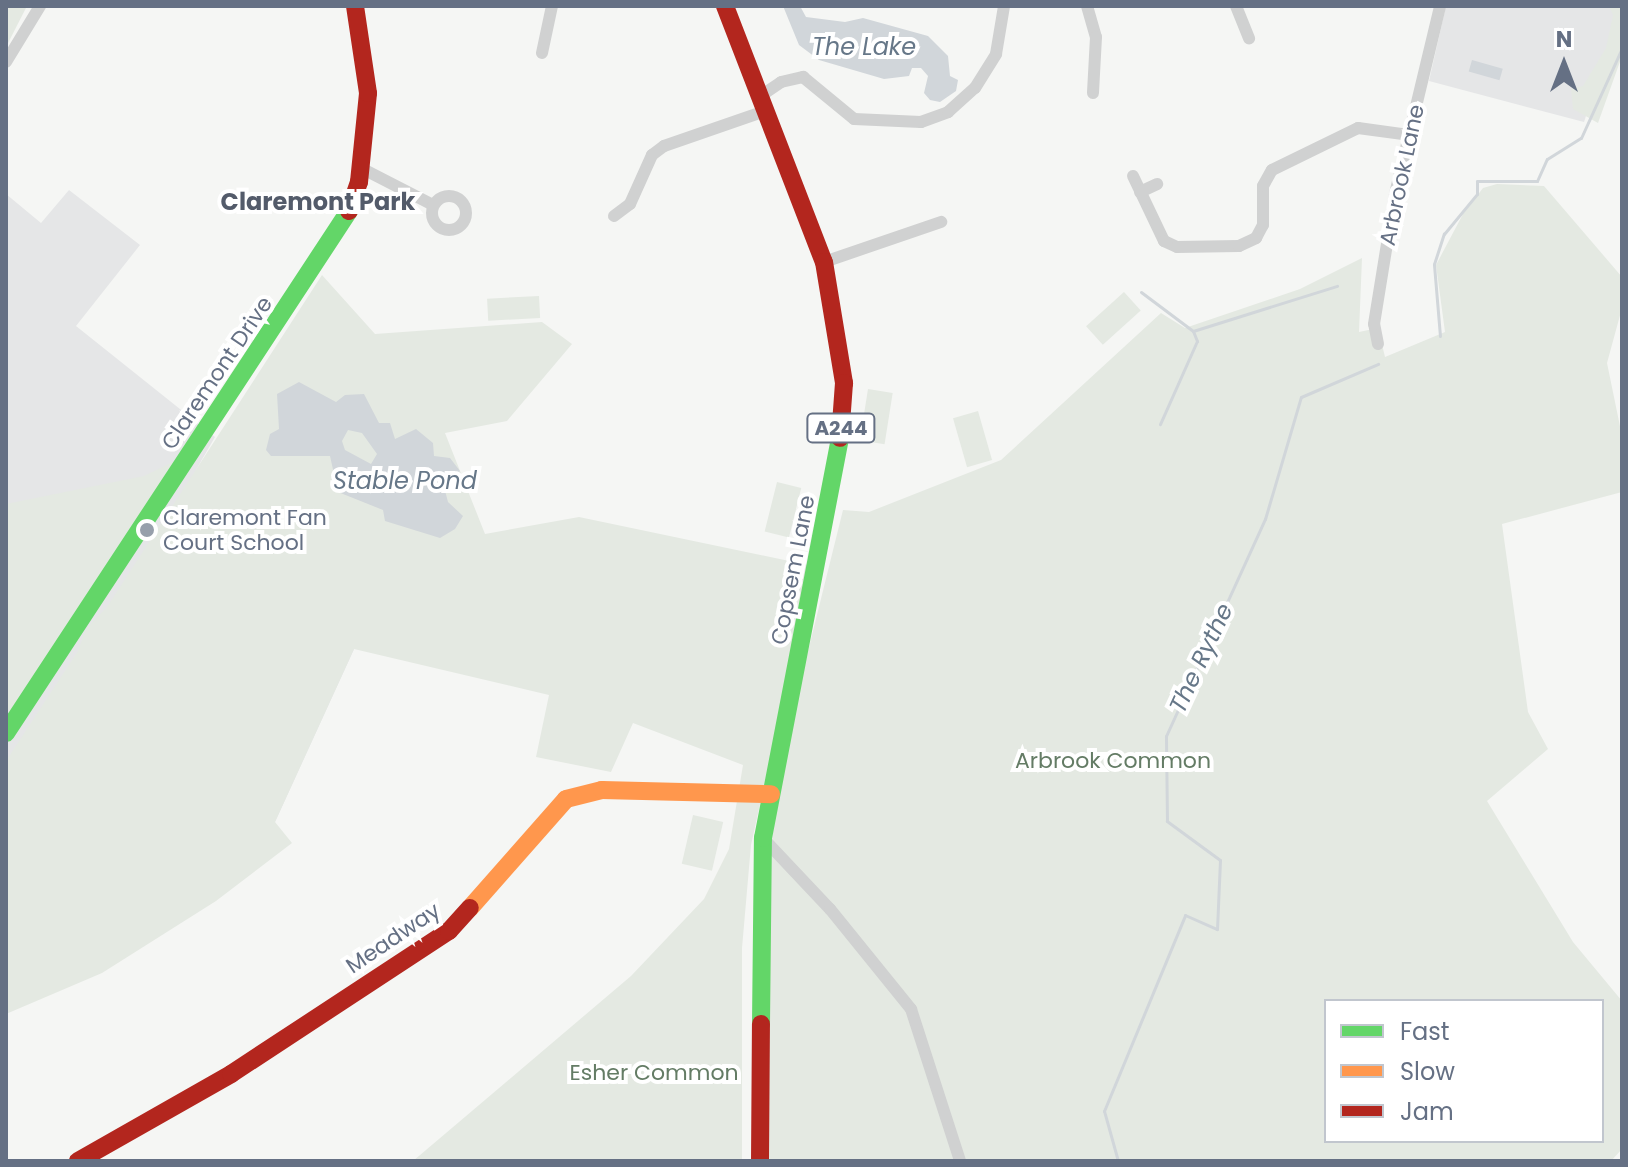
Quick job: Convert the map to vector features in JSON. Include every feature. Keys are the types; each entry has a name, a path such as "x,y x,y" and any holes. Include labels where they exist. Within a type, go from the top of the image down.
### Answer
{"street":[{"path":"6,62 40,6"},
{"name":"Claremont Drive","path":"6,733 347,217 361,168 368,93 355,6"},
{"path":"542,53 552,6"},
{"name":"Copsem Lane","path":"725,6 765,102 824,262 844,383 840,453 763,838 760,1161"},
{"path":"614,216 630,204 652,155 664,146 765,102 781,82 803,77 854,119 921,122 934,117 975,88 996,54 1004,6"},
{"path":"1087,6 1096,37 1093,93"},
{"path":"1236,6 1249,39"},
{"name":"Arbrook Lane","path":"1378,344 1374,324 1378,289 1409,135 1440,6"},
{"path":"1133,176 1170,245 1239,246 1256,238 1263,225 1263,186 1272,170 1358,128 1409,135"},
{"path":"361,168 433,205"},
{"path":"1140,192 1157,184"},
{"path":"824,262 941,222"},
{"name":"Meadway","path":"78,1161 231,1074 449,931 566,799 602,790 771,794"},
{"path":"763,838 911,1009 960,1161"}],"shaded area":[{"path":"1446,6 1622,6 1584,122 1429,81"},
{"name":"Claremont Fan Court School","path":"69,190 140,245 76,326 215,437 196,470 382,588 275,822 6,864 6,194 41,223"}],"green space":[{"path":"6,6 27,6 6,47"},
{"path":"1609,6 1622,6 1622,56 1598,123 1573,109 1571,89 1583,86 1606,48 1613,15"},
{"name":"Arbrook Common","path":"1497,184 1544,186 1622,277 1622,308 1607,363 1622,436 1622,492 1502,524 1528,712 1548,749 1487,801 1573,942 1622,1001 1622,1149 1611,1161 763,1161 767,883 782,756 843,510 869,512 1001,460 1161,313 1185,328 1300,289 1362,258 1359,332 1378,328 1385,357 1445,332 1436,265 1463,214 1483,188"},
{"name":"Esher Common","path":"322,275 375,334 542,322 572,344 507,421 445,433 485,534 579,517 813,566 751,845 742,948 742,1161 413,1161 631,976 704,899 729,849 743,765 633,723 611,772 536,757 549,695 354,649 275,822 292,843 216,901 102,973 6,1014 6,761 78,651 86,629 107,607"},
{"path":"1124,292 1141,311 1103,345 1086,326"},
{"path":"539,296 540,318 488,321 487,299"},
{"path":"868,389 893,393 885,444 860,440"},
{"path":"978,411 992,460 967,467 953,418"},
{"path":"177,460 6,724 6,504 144,476"},
{"path":"777,482 801,488 789,538 765,531"},
{"path":"693,815 723,822 712,871 682,864"}],"water":[{"name":"The Lake","path":"783,6 800,6 806,17 845,22 863,18 928,36 948,56 950,76 958,80 956,91 940,102 930,100 924,93 928,76 921,68 912,68 909,76 884,79 819,60 799,45"},
{"path":"1472,60 1503,69 1499,80 1469,72"},
{"name":"Stable Pond","path":"299,382 336,402 345,395 364,394 379,423 390,423 395,439 416,429 433,443 434,456 450,458 460,471 443,483 448,502 463,516 455,529 440,538 385,521 383,510 338,492 330,456 271,456 266,450 270,434 279,429 277,394","holes":["348,430 362,433 377,454 371,464 345,450 342,441"]}],"waterway":[{"path":"1440,336 1434,264 1444,234 1477,194 1477,181 1537,181 1547,159 1581,138 1622,48"},
{"path":"1193,331 1337,286"},
{"path":"1141,292 1193,331 1197,341 1160,424"},
{"name":"The Rythe","path":"1118,1161 1104,1111 1185,915 1217,929 1220,860 1167,821 1166,736 1265,519 1301,397 1378,364"}],"traffic: fast":[{"path":"6,733 349,211"},
{"path":"761,1024 763,838 840,438"}],"traffic: slow":[{"path":"470,908 566,799 602,790 771,794"}],"traffic: jam":[{"path":"349,211 359,182 368,93 355,6"},
{"path":"725,6 824,262 844,383 840,438"},
{"path":"78,1161 231,1074 449,931 470,908"},
{"path":"760,1161 761,1024"}],"place":[{"name":"Claremont Fan Court School","path":"147,530"}],"district":[{"name":"Claremont Park","path":"318,202"}]}
